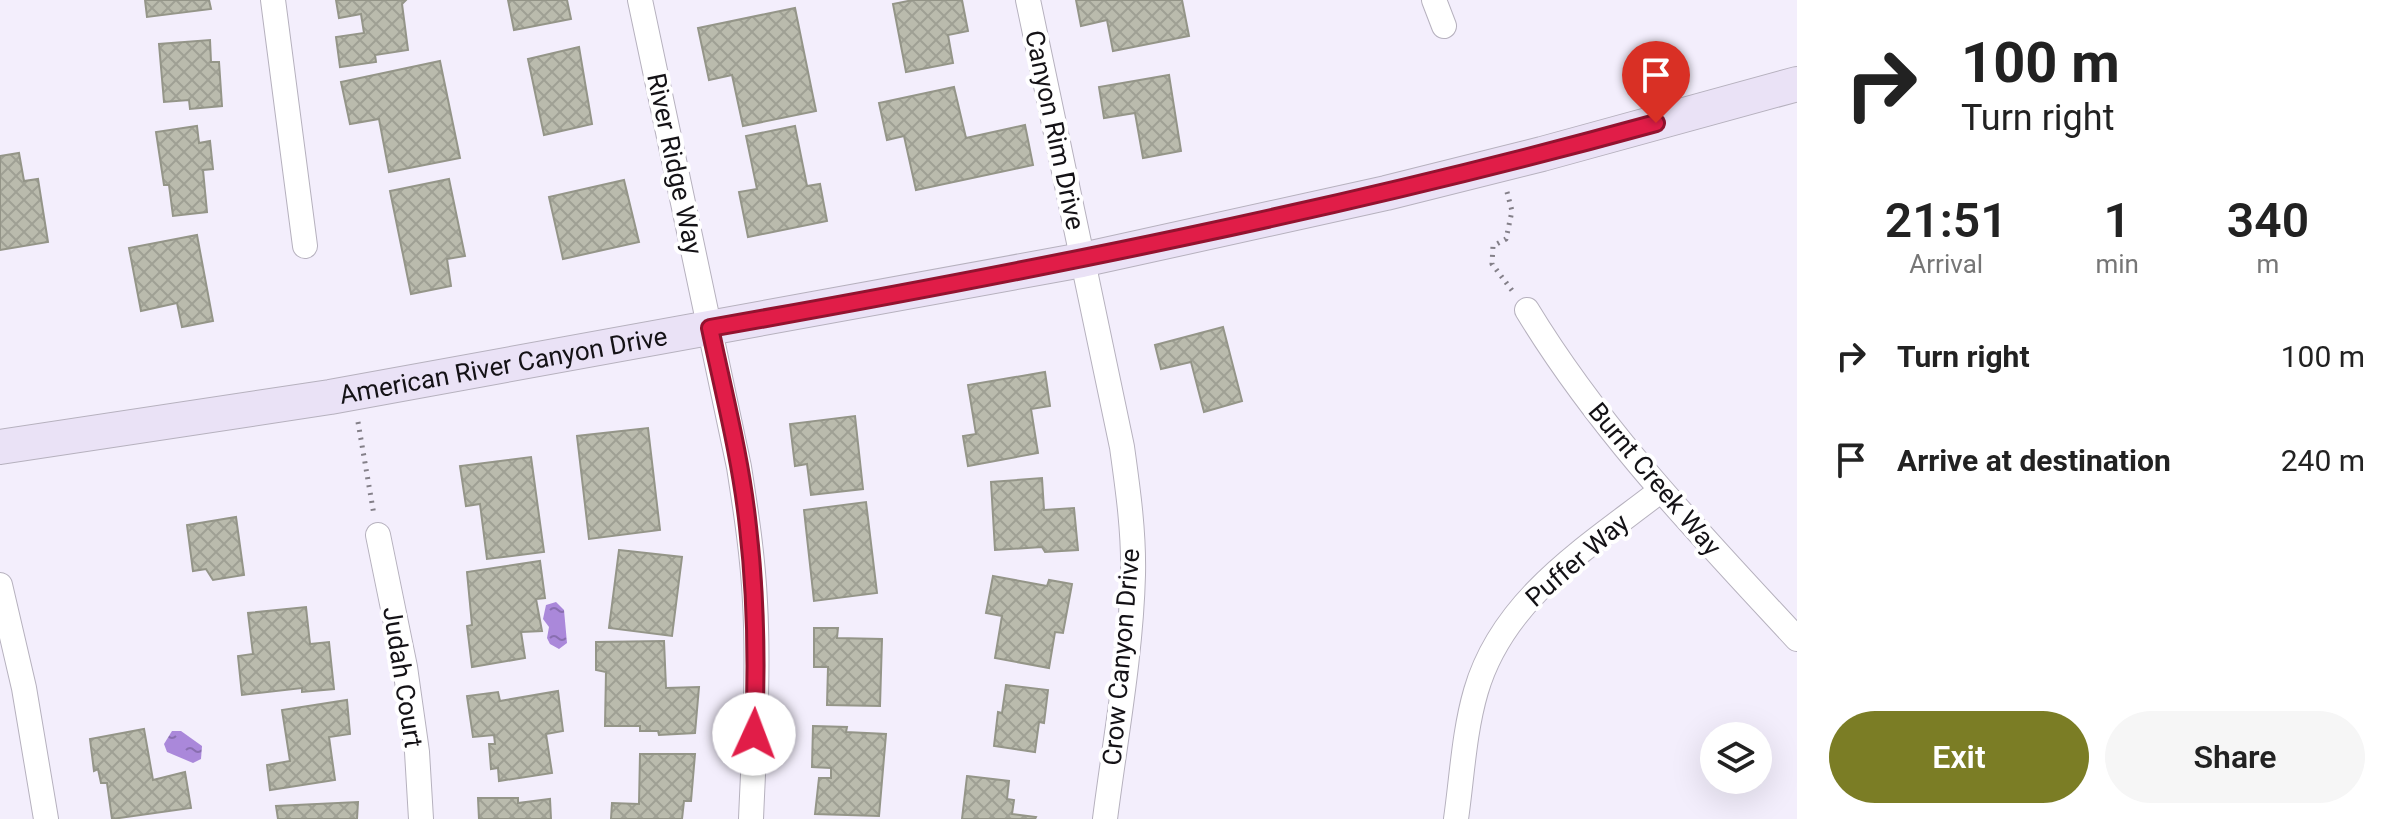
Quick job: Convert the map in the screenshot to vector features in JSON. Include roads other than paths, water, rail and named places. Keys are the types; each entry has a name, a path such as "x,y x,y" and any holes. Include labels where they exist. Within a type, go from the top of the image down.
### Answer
{"main road":[{"name":"American River Canyon Drive","path":"0,447 353,393 1082,260 1500,165 1797,84"}],"street":[{"path":"273,0 305,246"},
{"name":"River Ridge Way","path":"640,0 739,467 755,601 756,678 751,819"},
{"name":"Canyon Rim Drive","path":"1028,0 1082,260"},
{"path":"1434,0 1444,26"},
{"name":"Crow Canyon Drive","path":"1082,260 1122,447 1131,510 1133,575 1130,618 1105,819"},
{"name":"Burnt Creek Way","path":"1527,310 1599,416 1660,491 1797,639"},
{"name":"Puffer Way","path":"1456,819 1470,714 1477,688 1498,640 1529,597 1548,579 1660,491"},
{"name":"Judah Court","path":"378,535 405,667 417,752 421,819"},
{"path":"0,585 24,688 46,819"}],"water":[{"path":"556,602 564,610 567,643 559,649 550,644 547,638 549,627 543,619 546,605"},
{"path":"172,731 181,731 202,746 201,759 193,763 167,752 164,744"}]}
